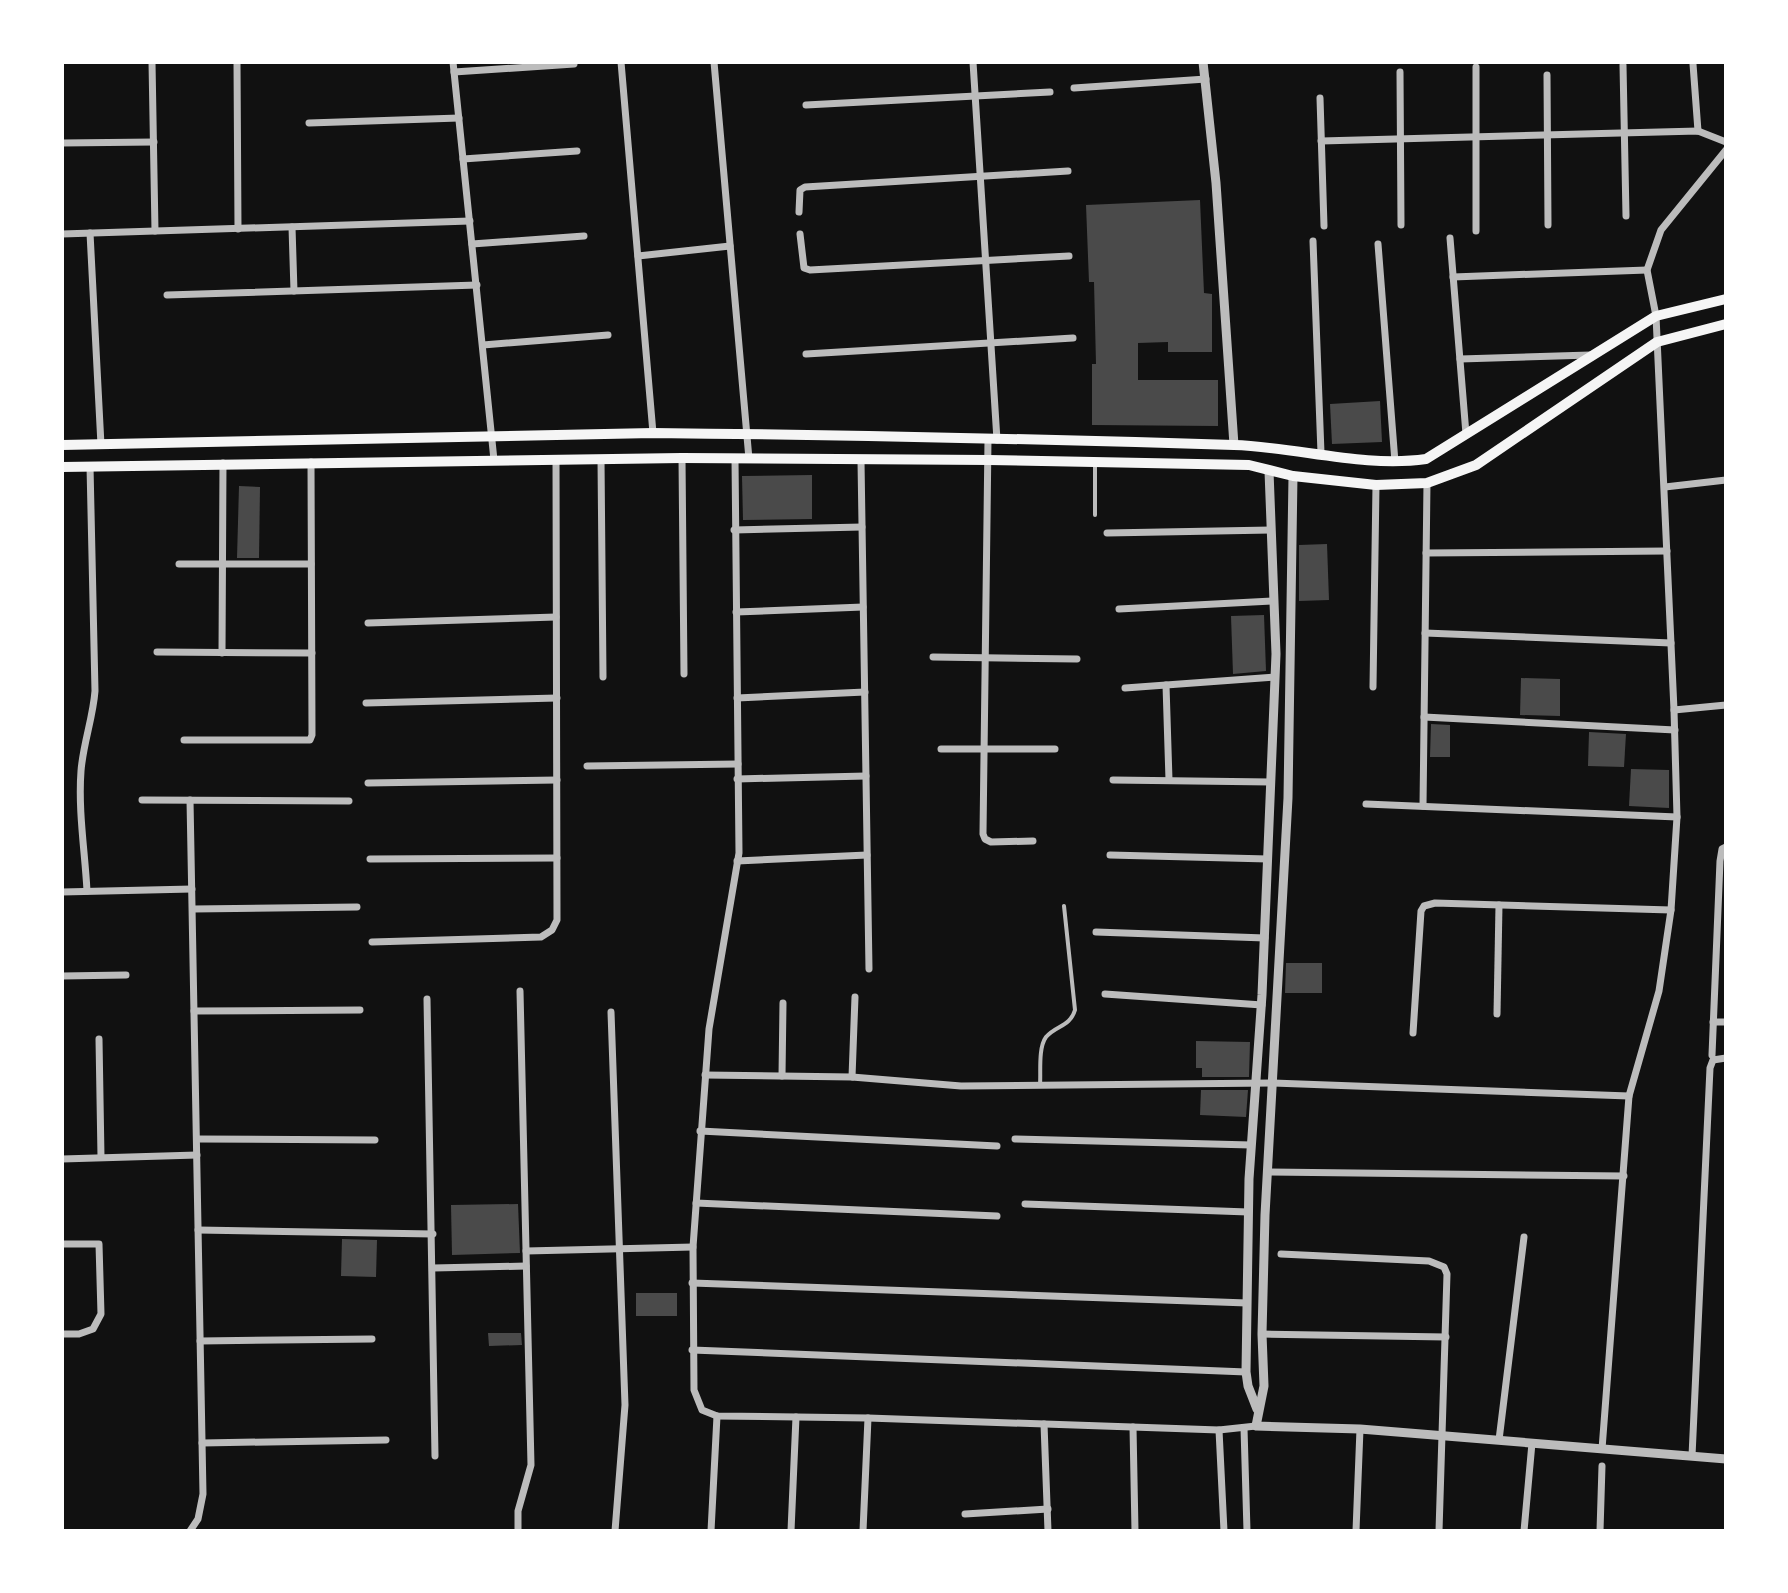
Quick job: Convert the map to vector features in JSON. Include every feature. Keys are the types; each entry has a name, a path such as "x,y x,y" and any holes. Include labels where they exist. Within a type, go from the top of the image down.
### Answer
{"main road":[{"path":"62,445 653,433 747,434 1234,445 1278,447 1395,462 1426,459 1656,316 1726,299"},
{"path":"62,467 682,458 989,460 1249,465 1293,476 1376,485 1427,483 1476,465 1657,342 1726,324"}],"street":[{"path":"152,62 155,231"},
{"path":"237,62 238,229"},
{"path":"453,62 494,460"},
{"path":"621,62 653,433"},
{"path":"714,62 749,459"},
{"path":"973,62 987,261 993,440 989,460 985,839 991,842 1033,841"},
{"path":"1203,62 1234,445"},
{"path":"454,72 574,64"},
{"path":"1693,64 1698,131"},
{"path":"1623,65 1626,216"},
{"path":"1476,67 1476,231"},
{"path":"1400,72 1401,225"},
{"path":"1547,75 1548,225"},
{"path":"1074,88 1206,79"},
{"path":"806,105 1050,92"},
{"path":"1320,98 1324,226"},
{"path":"309,123 459,118"},
{"path":"1321,141 1698,131 1726,142"},
{"path":"62,143 154,142"},
{"path":"1602,1449 1629,1096 1659,991 1671,910 1677,817 1656,316 1647,270 1661,230 1726,150"},
{"path":"463,159 577,151"},
{"path":"799,212 800,190 805,187 1068,171"},
{"path":"62,234 470,221"},
{"path":"292,227 294,291"},
{"path":"90,233 101,445"},
{"path":"800,234 801,263 810,270 1069,256"},
{"path":"472,244 584,236"},
{"path":"1450,238 1466,434"},
{"path":"1313,241 1321,453"},
{"path":"1378,244 1395,462"},
{"path":"638,256 730,246"},
{"path":"1453,277 1647,270"},
{"path":"167,295 477,285"},
{"path":"483,345 608,335"},
{"path":"806,354 1073,338"},
{"path":"1460,359 1593,355"},
{"path":"682,458 684,674"},
{"path":"372,942 541,937 552,930 557,920 556,459"},
{"path":"601,459 603,677"},
{"path":"735,459 737,861 709,1029 700,1131 693,1247 692,1350 694,1390 702,1410 717,1416 1219,1430 1256,1426 1360,1429 1726,1459"},
{"path":"861,461 869,969"},
{"path":"184,740 310,740 311,462"},
{"path":"222,653 223,463"},
{"path":"87,891 81,786 84,748 94,712 95,691 90,466"},
{"path":"1257,1409 1246,1372 1248,1212 1262,1005 1275,677 1269,471"},
{"path":"1256,1426 1264,1386 1262,1334 1268,1172 1288,798 1293,476"},
{"path":"1665,487 1726,480"},
{"path":"1423,806 1427,483"},
{"path":"1373,687 1376,485"},
{"path":"734,530 862,527"},
{"path":"1107,533 1271,530"},
{"path":"1426,553 1667,551"},
{"path":"179,564 311,564"},
{"path":"1119,609 1274,601"},
{"path":"736,612 863,607"},
{"path":"368,623 556,617"},
{"path":"1425,633 1671,643"},
{"path":"157,652 312,653"},
{"path":"933,657 1077,659"},
{"path":"1125,688 1275,677"},
{"path":"1166,685 1169,780"},
{"path":"737,698 865,692"},
{"path":"366,703 557,698"},
{"path":"1674,710 1726,705"},
{"path":"1424,717 1675,730"},
{"path":"941,749 1055,749"},
{"path":"587,766 738,764"},
{"path":"737,779 866,776"},
{"path":"368,783 557,780"},
{"path":"1113,780 1271,782"},
{"path":"142,800 349,801"},
{"path":"190,800 203,1494 198,1519 190,1531"},
{"path":"1366,804 1677,817"},
{"path":"1712,1055 1720,861 1722,849 1726,847"},
{"path":"737,861 867,855"},
{"path":"1110,855 1268,859"},
{"path":"370,859 557,858"},
{"path":"62,892 192,889"},
{"path":"1413,1033 1421,911 1424,906 1435,903 1671,910"},
{"path":"1497,1014 1499,905"},
{"path":"193,909 357,907"},
{"path":"1096,932 1265,938"},
{"path":"62,976 126,975"},
{"path":"518,1531 518,1511 531,1465 520,991"},
{"path":"1105,994 1262,1005"},
{"path":"852,1077 855,997"},
{"path":"427,999 435,1456"},
{"path":"782,1076 783,1003"},
{"path":"194,1011 360,1010"},
{"path":"611,1012 625,1405 615,1531"},
{"path":"1713,1022 1726,1022"},
{"path":"99,1039 101,1157"},
{"path":"1692,1456 1710,1068 1713,1060 1726,1058"},
{"path":"705,1075 852,1077 961,1086 1273,1083 1629,1096"},
{"path":"700,1131 997,1146"},
{"path":"197,1139 375,1140"},
{"path":"1015,1139 1251,1145"},
{"path":"62,1159 197,1155"},
{"path":"1268,1172 1624,1176"},
{"path":"696,1203 997,1216"},
{"path":"1025,1204 1248,1212"},
{"path":"198,1230 433,1234"},
{"path":"1499,1440 1524,1237"},
{"path":"62,1244 99,1244 101,1314 93,1329 79,1334 62,1334"},
{"path":"526,1251 693,1247"},
{"path":"1281,1254 1438,1263 1447,1274 1439,1531"},
{"path":"433,1268 526,1266"},
{"path":"692,1283 1247,1303"},
{"path":"1262,1334 1446,1337"},
{"path":"200,1341 372,1339"},
{"path":"692,1350 1246,1372"},
{"path":"711,1531 717,1416"},
{"path":"791,1531 796,1417"},
{"path":"863,1531 868,1418"},
{"path":"1044,1424 1048,1531"},
{"path":"1133,1427 1135,1531"},
{"path":"1244,1428 1247,1531"},
{"path":"1356,1531 1360,1429"},
{"path":"1219,1430 1224,1531"},
{"path":"202,1443 386,1440"},
{"path":"1524,1531 1532,1443"},
{"path":"1600,1531 1602,1466"},
{"path":"965,1514 1048,1509"}],"lane":[{"path":"1094,462 1095,515"},
{"path":"1040,1085 1046,1037 1067,1025 1075,1010 1064,906"}],"building":[{"path":"1200,200 1204,293 1212,294 1212,352 1168,352 1168,342 1138,343 1138,380 1218,380 1218,426 1092,425 1092,364 1096,364 1094,282 1089,282 1086,205"},
{"path":"1380,401 1382,442 1332,444 1330,404"},
{"path":"812,475 812,519 743,520 742,476"},
{"path":"239,486 260,487 259,558 237,558"},
{"path":"1327,544 1329,600 1299,601 1299,545"},
{"path":"1264,615 1266,671 1233,674 1231,616"},
{"path":"1521,678 1560,679 1560,716 1520,715"},
{"path":"1431,724 1450,725 1450,757 1430,757"},
{"path":"1589,732 1626,734 1624,767 1588,766"},
{"path":"1631,769 1669,770 1669,808 1629,806"},
{"path":"1286,963 1322,963 1322,993 1285,993"},
{"path":"1196,1041 1250,1042 1249,1077 1202,1077 1202,1068 1196,1068"},
{"path":"1201,1090 1248,1090 1246,1117 1200,1115"},
{"path":"518,1204 520,1253 452,1255 451,1205"},
{"path":"342,1239 377,1240 376,1277 341,1276"},
{"path":"636,1293 677,1293 677,1316 636,1316"},
{"path":"488,1333 521,1333 522,1345 489,1346"}]}
